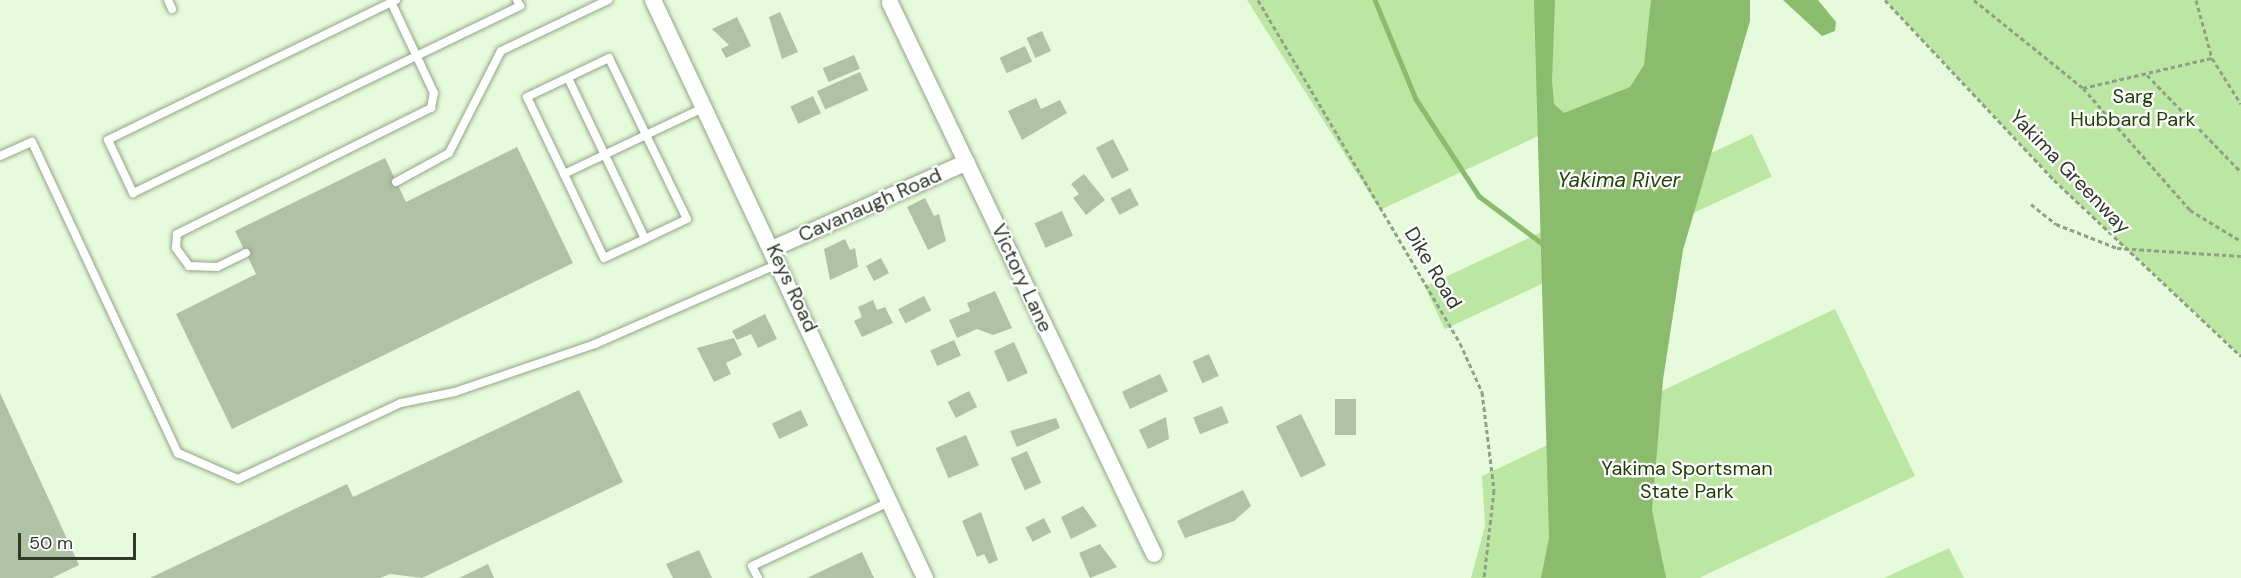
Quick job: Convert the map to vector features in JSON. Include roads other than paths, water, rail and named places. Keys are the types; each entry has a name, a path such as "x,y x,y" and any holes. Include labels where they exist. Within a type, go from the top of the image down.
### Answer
{"street":[{"name":"Keys Road","path":"653,0 777,256 925,578"},
{"name":"Victory Lane","path":"890,3 1154,554"},
{"name":"Cavanaugh Road","path":"777,256 967,162"}],"lane":[{"path":"168,0 172,9"},
{"path":"246,253 217,267 189,267 176,248 177,234 431,108 434,93 417,56 393,1 108,140 134,193 417,56 520,6 517,0"},
{"path":"396,182 449,153 501,51 608,0"},
{"path":"609,58 646,135 687,219 604,258 527,97 609,58"},
{"path":"568,78 645,238"},
{"path":"564,174 705,106"},
{"path":"0,156 32,142 178,453 238,479 401,403 455,392 595,344 777,256"},
{"path":"758,578 752,566 890,502"}],"water":[{"name":"Yakima River","path":"1534,0 1555,0 1552,80 1554,104 1564,113 1630,87 1644,65 1651,0 1750,0 1750,21 1683,250 1663,380 1652,510 1666,578 1541,578 1549,538"},
{"path":"1783,0 1818,0 1836,22 1835,31 1822,36"}],"waterway":[{"path":"1375,0 1416,99 1479,196 1543,244"}],"park label":[{"name":"Sarg Hubbard Park","path":"2133,108"},
{"name":"Yakima Sportsman State Park","path":"1687,480"}]}
